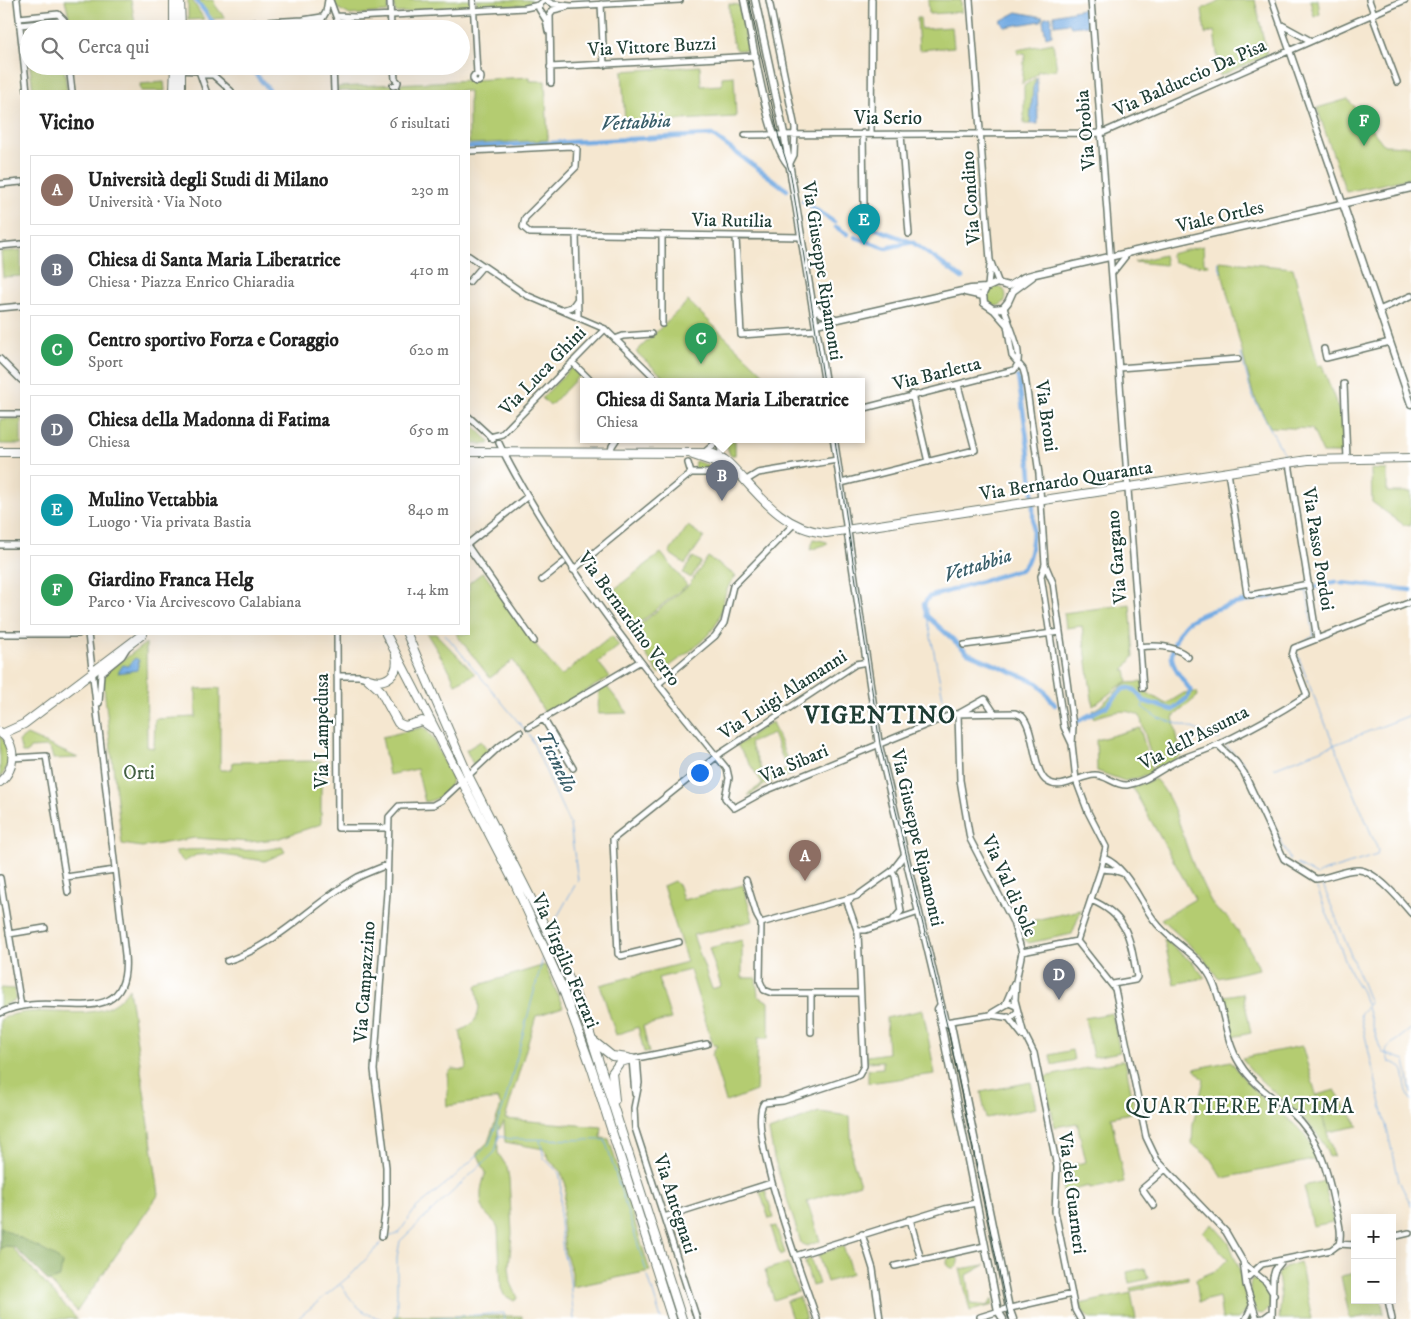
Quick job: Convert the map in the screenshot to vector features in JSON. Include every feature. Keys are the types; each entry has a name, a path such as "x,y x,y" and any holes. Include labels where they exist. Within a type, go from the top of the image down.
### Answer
{"main road":[{"path":"174,0 177,20"},
{"path":"179,20 180,0"},
{"path":"174,90 177,75"},
{"path":"179,75 181,90"},
{"path":"0,452 20,452"},
{"path":"470,452 705,452 720,456 771,507 793,525"},
{"path":"679,452 708,458 734,469"},
{"name":"Via Bernardo Quaranta","path":"793,525 818,532 848,531 1289,463 1347,459 1411,458"},
{"path":"9,742 24,724 142,635"},
{"name":"Via Virgilio Ferrari","path":"387,635 437,732 465,778 540,916 571,983 592,1039 682,1319"},
{"name":"Via Virgilio Ferrari","path":"407,635 465,778 542,939 562,988 592,1069 672,1319"},
{"path":"367,678 383,680 396,672 397,659 392,645"},
{"path":"367,678 380,690 398,723 405,726 422,722 437,732"},
{"path":"0,782 10,769 12,758 9,742 1,733 24,724"},
{"path":"592,1039 612,1056 635,1058"},
{"path":"617,1116 612,1072 620,1062 635,1058"}],"street":[{"path":"17,0 20,25"},
{"path":"324,17 329,0"},
{"path":"329,0 332,20"},
{"path":"390,0 391,20"},
{"path":"473,0 477,74"},
{"path":"346,20 546,6 680,0"},
{"name":"Via Giuseppe Ripamonti","path":"744,0 773,134 780,152 789,166"},
{"name":"Via Giuseppe Ripamonti","path":"756,0 784,134 824,378"},
{"name":"Via Giuseppe Ripamonti","path":"769,0 795,133 794,155 789,166"},
{"path":"871,133 872,0"},
{"name":"Via Condino","path":"970,0 990,260 987,287"},
{"name":"Via Orobia","path":"1092,0 1111,257"},
{"path":"1272,0 1411,404"},
{"path":"1369,0 1397,82"},
{"name":"Via Balduccio Da Pisa","path":"1102,134 1405,0"},
{"path":"601,4 604,65"},
{"path":"546,6 551,82"},
{"path":"19,18 58,14 64,20"},
{"path":"324,17 328,20"},
{"path":"303,20 324,17 328,20"},
{"path":"1280,24 1311,41"},
{"name":"Via Vittore Buzzi","path":"550,68 756,56"},
{"path":"25,75 27,90"},
{"path":"70,75 72,90"},
{"path":"206,90 202,75 213,75 230,90"},
{"path":"333,75 334,90"},
{"path":"395,75 395,79"},
{"path":"745,135 795,133"},
{"name":"Via Serio","path":"795,133 1102,134"},
{"path":"864,133 864,205"},
{"path":"901,134 909,234"},
{"name":"Via Rutilia","path":"470,152 571,146 577,150 576,167 525,218 523,227 530,233 802,237"},
{"path":"0,184 20,182"},
{"name":"Viale Ortles","path":"816,327 840,319 961,291 1001,284 1009,286 1024,277 1035,274 1411,188"},
{"path":"576,234 578,316"},
{"path":"662,236 662,324"},
{"path":"736,236 741,335 816,327"},
{"path":"0,246 20,244"},
{"path":"1112,275 1115,267 1128,253"},
{"path":"470,257 482,267 526,295 578,316 604,329 655,378"},
{"name":"Via Gargano","path":"1111,257 1143,688"},
{"name":"Via Condino","path":"990,260 1001,284"},
{"path":"470,281 482,267"},
{"name":"Viale Ortles","path":"1004,307 1013,291 1035,274"},
{"path":"1001,284 1007,289 1010,298"},
{"path":"987,287 983,296 985,304 993,309 1004,307"},
{"name":"Viale Ortles","path":"961,291 983,296"},
{"path":"1379,310 1411,296"},
{"path":"562,310 572,307 577,299"},
{"path":"813,304 826,316 840,319"},
{"path":"0,308 20,306"},
{"name":"Via Broni","path":"1004,307 1013,330 1018,364"},
{"name":"Via Broni","path":"993,309 1007,325 1012,356 1023,369 1025,376 1039,474 1034,502 1045,564 1050,574 1060,632 1073,726 1072,744 1076,780 1088,812 1104,841 1104,858"},
{"name":"Via Luca Ghini","path":"502,434 604,329"},
{"path":"615,339 623,336 651,334"},
{"path":"1324,349 1326,358 1390,342"},
{"path":"0,359 20,379"},
{"path":"1119,368 1238,359"},
{"path":"572,362 588,378"},
{"name":"Via Barletta","path":"865,408 912,394 958,385 1011,371 1018,364"},
{"path":"1344,384 1347,459"},
{"path":"841,483 975,450 958,385"},
{"path":"912,394 928,462"},
{"path":"0,414 20,414"},
{"path":"470,418 490,437 500,443 502,434 490,437"},
{"name":"Via Bernardino Verro","path":"500,443 503,452 572,570 639,662 717,756 728,773 725,798"},
{"path":"611,452 614,443"},
{"path":"705,452 715,443"},
{"path":"719,443 721,450 720,456"},
{"name":"Via Giuseppe Ripamonti","path":"835,443 880,744 941,1004 938,1009 944,1023 1013,1319"},
{"path":"745,481 758,473 838,460"},
{"path":"688,463 691,474"},
{"name":"Via Passo Pordoi","path":"1289,463 1317,639"},
{"path":"1228,472 1247,594 1251,595 1308,584"},
{"path":"572,570 691,474 720,473"},
{"path":"470,542 528,496"},
{"path":"658,684 715,636 724,623 733,586 793,525"},
{"path":"0,545 20,545"},
{"path":"470,549 534,641"},
{"path":"542,580 562,563"},
{"name":"Via Broni","path":"1045,564 1041,576 1057,683 1064,727 1072,744"},
{"path":"1045,599 1054,597"},
{"name":"Via dell'Assunta","path":"880,744 953,714 1017,714 1026,720 1045,780 1059,785 1096,775 1122,785 1140,782 1151,778 1175,761 1218,745 1307,695 1292,651 1317,639 1411,602"},
{"path":"964,645 1060,632"},
{"path":"0,634 20,634"},
{"path":"0,1013 21,1006 98,1005 110,1000 118,992 125,978 126,966 88,635"},
{"name":"Via Lampedusa","path":"336,635 338,828 388,828"},
{"path":"97,708 101,673 122,656 131,642"},
{"path":"1139,646 1156,645 1169,648 1188,657"},
{"path":"529,727 639,662"},
{"name":"Via Luigi Alamanni","path":"679,942 620,956 618,954 613,839 717,756 856,664 867,662"},
{"path":"337,676 367,678"},
{"path":"1057,683 1067,681"},
{"path":"958,714 985,698 995,714"},
{"name":"Via Val di Sole","path":"958,714 960,780 970,839 1013,922 1022,952 1016,981 1017,1009"},
{"path":"543,718 572,768"},
{"name":"Via Campazzino","path":"382,1236 386,1206 386,1167 374,1070 387,892 389,817 399,806 435,804 500,746 520,732"},
{"name":"Via Sibari","path":"725,798 734,808 737,808 765,791 880,744"},
{"path":"1218,745 1234,760 1244,773 1277,847 1288,863 1316,878 1361,870 1392,892 1411,913"},
{"path":"12,758 46,756 68,892"},
{"path":"761,923 850,899 892,871 905,854"},
{"path":"1077,941 1104,858 1112,861 1159,927 1192,955 1210,977 1218,997 1226,1034 1241,1066 1257,1085 1302,1123 1318,1145 1329,1179 1340,1234 1339,1244"},
{"path":"227,961 243,956 275,939 358,877 387,865"},
{"path":"1101,869 1113,870 1123,874"},
{"path":"66,877 115,870"},
{"path":"892,871 895,876 901,912 893,920"},
{"path":"0,878 21,1006"},
{"path":"746,880 761,923 760,981 762,988 772,993 860,993"},
{"path":"817,1319 771,1183 763,1144 762,1105 767,1102 783,1101 853,1078 862,1070 864,1059 857,930 848,907 850,899"},
{"path":"1091,900 1114,912 1127,932 1137,977 1136,980 1113,984"},
{"path":"857,930 866,930 919,912"},
{"path":"9,934 45,928"},
{"path":"1022,952 1077,941"},
{"path":"1077,941 1113,984 1142,1123 1157,1160 1230,1236 1252,1275 1266,1282 1274,1295"},
{"name":"Via Val di Sole","path":"1004,1006 1016,981"},
{"path":"811,993 812,1032"},
{"path":"944,1023 985,1016 1014,1017 1017,1009 1011,1003 985,1016"},
{"path":"1004,1006 1003,1012 1007,1017"},
{"name":"Via dei Guarneri","path":"1017,1009 1026,1038 1034,1053 1057,1167 1055,1211 1075,1310 1080,1319"},
{"name":"Via dei Guarneri","path":"1007,1017 1026,1038"},
{"name":"Via Giuseppe Ripamonti","path":"944,1023 976,1203 998,1311 1002,1319"},
{"path":"635,1058 707,1044"},
{"name":"Via Antegnati","path":"635,1058 635,1128 697,1319"},
{"path":"1154,1206 1142,1188 1163,1171"},
{"path":"664,1218 771,1183"},
{"path":"795,1256 910,1219 976,1203"},
{"path":"910,1219 921,1260"},
{"path":"1396,1236 1409,1233"},
{"path":"862,1234 872,1269 880,1319"},
{"path":"1252,1275 1262,1264 1331,1250 1339,1244 1351,1245"},
{"path":"895,1266 985,1246"},
{"path":"1272,1319 1273,1275 1284,1259"},
{"path":"1242,1260 1252,1275 1252,1306 1256,1319 1265,1319 1272,1312"},
{"path":"977,1318 1009,1308 1072,1294"},
{"path":"1389,1304 1392,1319"},
{"path":"1246,1319 1252,1306"}],"green space":[{"path":"65,0 131,0 134,20 70,20"},
{"path":"188,0 192,0 204,19 188,20"},
{"path":"198,0 214,0 215,5 225,18 212,19"},
{"path":"332,0 389,0 388,12 350,15 333,6"},
{"path":"393,0 471,0 471,8 397,13"},
{"path":"476,0 532,0 532,5 478,7"},
{"path":"928,0 961,0 962,12 929,14"},
{"path":"1222,0 1255,0 1267,55 1220,76 1214,31 1205,34 1202,9"},
{"path":"1310,0 1318,0 1320,14 1314,17"},
{"path":"729,4 739,5 748,50 737,50 734,45 730,28"},
{"path":"917,18 920,18 921,29 952,27 954,47 919,50"},
{"path":"1053,43 1057,70 1038,71 1037,74 1022,84 1025,53 1018,54 1017,50"},
{"path":"700,66 701,86 722,85 722,77 734,76 736,117 625,123 622,71"},
{"path":"31,75 65,75 67,90 33,90"},
{"path":"530,77 530,81 545,81 548,140 470,144 470,90 338,90 338,87"},
{"path":"1037,77 1033,88 1030,124 1024,124 1024,86"},
{"path":"164,82 165,90 141,90 140,84"},
{"path":"1348,99 1384,145 1411,146 1411,178 1346,192 1317,108"},
{"path":"1203,246 1204,263 1209,264 1208,266 1174,263 1170,254"},
{"path":"20,250 20,276 3,277 1,252"},
{"path":"1164,255 1166,265 1134,262"},
{"path":"1219,261 1293,268 1318,366 1322,365 1345,427 1344,453 1323,453 1312,429 1270,427 1253,394"},
{"path":"992,286 1000,286 1006,292 1006,300 1000,306 992,306 986,300 986,292"},
{"path":"688,301 768,378 665,378 636,352"},
{"path":"573,366 581,374 550,406 542,398"},
{"path":"0,419 20,419 20,444 0,444"},
{"path":"471,423 490,442 489,444 471,444"},
{"path":"735,443 735,455 730,455 726,444"},
{"path":"695,461 719,469 694,470"},
{"path":"1371,469 1387,470 1387,492 1411,492 1411,526 1404,525 1372,502"},
{"path":"688,526 704,537 685,564 669,553"},
{"path":"814,539 827,542 827,544 810,550"},
{"path":"661,553 687,585 633,628 607,595"},
{"path":"693,557 701,562 691,578 683,573"},
{"path":"708,557 736,576 725,595 721,613 715,626 703,640 659,674 631,632 689,585"},
{"path":"483,572 535,644 561,676 612,636 619,646 598,662 610,677 552,711 545,713 513,660 490,678 457,635 470,635 470,582"},
{"path":"1130,604 1134,656 1123,671 1126,671 1128,681 1093,706 1082,626 1066,628 1064,613"},
{"path":"428,635 437,635 475,674 455,684 450,671"},
{"name":"Orti","path":"146,643 147,747 154,748 155,719 196,717 196,689 220,688 220,770 232,770 233,762 321,761 321,824 277,839 249,842 195,838 142,847 122,844 103,679 108,671"},
{"path":"1145,682 1146,692 1166,704 1184,693 1197,692 1198,696 1173,717 1181,756 1155,771 1140,716 1123,711 1093,718 1092,711 1125,683"},
{"path":"604,683 628,713 598,714 599,687"},
{"path":"772,722 793,774 767,783 749,796 749,793 763,784 737,745 752,737 751,735","holes":["773,734 787,769 765,778 750,743"]},
{"path":"424,727 433,738 452,779 446,792 434,800 425,802 417,769 389,775 382,737"},
{"path":"1140,728 1153,774 1125,781 1097,771 1096,740"},
{"path":"0,735 7,747 9,757 0,779"},
{"path":"27,735 78,758 53,759 51,751 47,747 30,748 27,753 22,753 19,741"},
{"path":"481,741 489,752 474,766 466,750"},
{"path":"1155,779 1170,800 1192,861 1209,897 1217,910 1227,917 1235,927 1250,950 1259,969 1218,978 1202,956 1161,919 1195,899 1132,787"},
{"path":"282,847 285,852 265,861 216,854 196,855 184,862 176,854 176,851 203,849 255,850"},
{"path":"674,881 679,886 683,900 743,885 753,921 693,935 712,989 721,986 709,948 742,940 742,978 756,978 758,996 769,1002 769,1038 758,1038 756,1091 726,1102 712,1055 717,1045 713,1045 690,970 658,978 671,1019 643,1026 649,1053 644,1052 638,1027 616,1035 600,985 687,962 663,886"},
{"path":"1081,910 1072,934 1029,943 1024,939 1021,923"},
{"path":"1164,939 1194,964 1205,978 1174,984"},
{"path":"545,965 563,1007 536,1016 505,1119 602,1127 601,1138 609,1139 650,1271 572,1287 572,1272 565,1253 562,1222 566,1185 560,1170 551,1162 544,1149 505,1142 504,1122 498,1131 498,1153 507,1167 509,1179 512,1233 509,1267 511,1283 518,1298 514,1301 504,1295 501,1288 498,1228 483,1208 481,1192 486,1173 477,1153 488,1142 501,1106 498,1099 447,1106 448,1073 452,1069 464,1070 467,1066 460,1031 473,1022 478,1013 476,986"},
{"path":"0,988 14,989 16,999 0,1008"},
{"path":"129,988 159,1194 77,1311 23,1253 9,1244 77,1319 0,1319 0,1020 16,1014 33,1012 69,1013 103,1009 117,1002"},
{"path":"1243,993 1251,1033 1232,1037 1224,996"},
{"path":"923,1010 935,1074 868,1083 868,1069 883,1068 883,1061 867,1062 867,1056 888,1053 886,1018"},
{"path":"1112,1013 1120,1052 1093,1057 1085,1018"},
{"path":"1302,1046 1334,1156 1329,1157 1322,1141 1312,1128 1252,1071 1242,1058"},
{"path":"1072,1050 1074,1060 1052,1065 1050,1055"},
{"path":"1125,1060 1135,1112 1111,1117 1124,1182 1090,1189 1089,1186 1063,1192 1062,1167 1086,1162 1077,1123 1055,1127 1044,1077"},
{"path":"1231,1061 1253,1089 1290,1120 1306,1137 1318,1159 1223,1178 1209,1157 1192,1144 1193,1124 1204,1080 1194,1069"},
{"path":"1031,1082 1036,1108 986,1118 981,1092"},
{"path":"1335,1090 1358,1126 1328,1132 1317,1095"},
{"path":"819,1112 850,1116 852,1158 860,1184 807,1201 820,1241 807,1246 801,1243 774,1158 769,1131"},
{"path":"1324,1181 1333,1222 1313,1226 1304,1186"},
{"path":"765,1190 774,1218 769,1219 760,1192"},
{"path":"1212,1224 1229,1243 1239,1268 1248,1305 1246,1312 1238,1319 1222,1319 1219,1297 1199,1302 1196,1279 1217,1270 1228,1259 1203,1232"},
{"path":"776,1226 785,1253 780,1255 771,1227"},
{"path":"0,1227 56,1257 62,1264 60,1277 49,1282 14,1247 5,1246 0,1249"},
{"path":"843,1246 852,1274 827,1282 818,1255"},
{"path":"951,1256 955,1256 959,1262 955,1268 951,1268 947,1264 947,1260"},
{"path":"810,1257 819,1284 812,1286 805,1263"},
{"path":"1300,1262 1312,1319 1279,1319 1281,1299 1278,1274 1285,1267"},
{"path":"788,1263 798,1292 774,1300 765,1270"},
{"path":"985,1265 967,1275 971,1304 988,1306 992,1299 993,1305 970,1311 960,1269"},
{"path":"1145,1268 1148,1279 1129,1283 1127,1272"},
{"path":"1351,1274 1351,1304 1382,1304 1384,1313 1350,1319 1341,1276"},
{"path":"1188,1276 1188,1280 1131,1291 1130,1288"},
{"path":"1252,1279 1262,1281 1270,1293 1270,1308 1262,1314 1257,1313 1252,1300 1250,1286"},
{"path":"1131,1293 1136,1319 1090,1319 1084,1313 1080,1304"},
{"path":"799,1297 806,1319 792,1319 786,1301"},
{"path":"394,1316 522,1316 522,1319 393,1319"}],"water":[{"path":"1087,8 1088,25 1071,27 1069,23 1054,25 1054,15"},
{"path":"1017,12 1043,17 1041,21 1005,27 1000,21"},
{"path":"1051,16 1052,35 1046,37 1043,21 1045,17"},
{"path":"1037,77 1038,124 1030,124 1033,88"},
{"path":"135,658 139,660 137,670 118,673 123,665 128,666"}],"waterway":[{"name":"Vettabbia","path":"196,0 211,20"},
{"name":"Vettabbia","path":"257,75 269,90"},
{"name":"Vettabbia","path":"470,147 712,135 787,190"},
{"name":"Vettabbia","path":"803,201 834,222"},
{"name":"Vettabbia","path":"836,227 847,234"},
{"name":"Vettabbia","path":"874,228 911,242"},
{"name":"Vettabbia","path":"855,237 886,248 912,242 962,278"},
{"path":"1218,262 1221,272"},
{"path":"1241,354 1252,395 1285,456"},
{"name":"Vettabbia","path":"1018,377 1028,447 1033,508 1033,535 1029,556 1022,569 929,597 924,604 927,616 968,653 1038,683 1055,705"},
{"name":"Vettabbia","path":"1315,587 1336,582"},
{"name":"Vettabbia","path":"1341,583 1411,590"},
{"path":"1303,642 1314,636 1306,587"},
{"name":"Vettabbia","path":"1078,721 1107,706 1123,689 1129,688 1135,690 1144,701 1173,710 1187,698 1191,691 1177,672 1172,658 1179,632 1189,621 1213,610 1305,589"},
{"path":"927,616 946,713"},
{"name":"Ticinello","path":"446,635 530,736 570,825 578,880 551,928"},
{"path":"1296,651 1312,692"},
{"path":"1313,694 1378,850 1377,855 1320,873 1319,875"},
{"path":"1144,701 1142,707 1158,718 1192,728 1220,740"},
{"path":"1274,768 1411,715"},
{"path":"1226,746 1243,762 1290,860"},
{"path":"1297,864 1317,876"},
{"path":"1321,880 1370,1003 1360,1014 1392,1151"},
{"path":"1317,888 1350,972 1362,992 1380,1048 1383,1053 1405,1060 1411,1093"},
{"path":"386,1238 399,1233 416,1208 453,1178 489,1144 505,1102 544,954"},
{"path":"1411,1029 1388,1047 1386,1052 1389,1062 1396,1064 1403,1071 1411,1100"},
{"path":"397,1319 397,1257 400,1241 495,1152 499,1136 498,1126"},
{"path":"499,1136 510,1139 605,1140 646,1270"},
{"path":"540,1140 544,1158 559,1173 561,1181 560,1223 563,1253 569,1272 574,1319"},
{"path":"1393,1153 1399,1181 1411,1205"},
{"name":"Ticinello","path":"297,1319 352,1274 382,1242"},
{"path":"648,1276 661,1319"},
{"path":"341,1285 359,1307 370,1315 383,1319"},
{"path":"421,1319 504,1313 504,1319"}],"tram line":[{"path":"749,0 779,138 791,176 823,378"},
{"path":"835,443 880,744 949,1034 1009,1319"}],"place":[{"name":"Giardino Franca Helg","path":"1364,146"},
{"name":"Mulino Vettabbia","path":"864,245"},
{"name":"Centro sportivo Forza e Coraggio","path":"701,364"},
{"name":"Chiesa di Santa Maria Liberatrice","path":"722,501"},
{"name":"Università degli Studi di Milano","path":"805,881"},
{"name":"Chiesa della Madonna di Fatima","path":"1059,1000"}],"district":[{"name":"VIGENTINO","path":"880,716"},
{"name":"QUARTIERE FATIMA","path":"1240,1107"}]}
